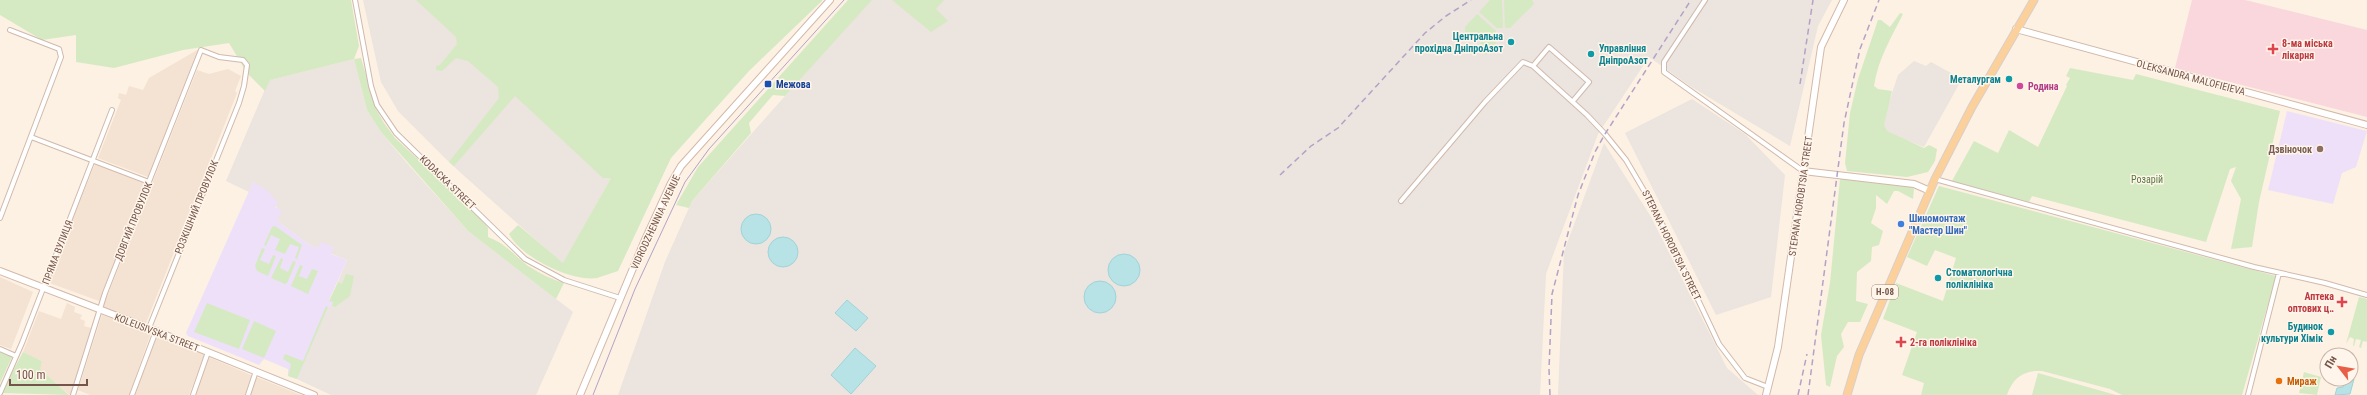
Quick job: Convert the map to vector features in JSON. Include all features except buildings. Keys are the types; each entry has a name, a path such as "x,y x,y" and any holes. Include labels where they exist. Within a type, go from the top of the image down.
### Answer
{"main road":[{"name":"Н-08","path":"1847,395 1859,355 1935,180 1972,107 2034,0"}],"street":[{"name":"KODACKA STREET","path":"355,0 371,86 377,105 396,133 525,259 564,280 620,298"},
{"name":"VIDRODZHENNIA AVENUE","path":"580,395 620,298 671,183 681,166 830,0"},
{"path":"1705,0 1664,62 1664,72 1804,171 1914,184 1930,191"},
{"name":"STEPANA HOROBTSIA STREET","path":"1766,395 1778,347 1821,47 1844,0"},
{"name":"OLEKSANDRA MALOFIEIEVA","path":"2016,29 2367,125"},
{"path":"0,218 32,137 61,57 59,49 10,30"},
{"path":"1401,201 1486,102 1523,62 1533,66 1549,47 1589,82 1573,101"},
{"name":"РОЗКІШНИЙ ПРОВУЛОК","path":"149,328 244,86 247,65 243,60 219,56 201,50"},
{"name":"ДОВГИЙ ПРОВУЛОК","path":"73,395 99,310 201,50"},
{"name":"STEPANA HOROBTSIA STREET","path":"1533,66 1573,101 1605,134 1639,179 1656,211 1719,344 1746,378 1768,387"},
{"name":"ПРЯМА ВУЛИЦЯ","path":"0,394 112,110"},
{"path":"32,137 149,182"},
{"path":"1935,180 2279,273 2367,295"},
{"name":"KOLEUSIVSKA STREET","path":"0,271 149,328 314,395"},
{"path":"2248,395 2279,273"},
{"path":"132,395 156,331"},
{"path":"0,349 16,356"},
{"path":"193,395 208,352"},
{"path":"248,395 256,371"}],"shaded area":[{"path":"363,0 773,0 611,178 563,264 452,165 398,111 381,82"},
{"path":"870,0 1832,0 1818,26 1790,146 1690,86 1649,57 1598,134 1546,274 1540,395 618,395 665,262 692,201"},
{"name":"8-ма міська лікарня","path":"2192,0 2245,0 2367,30 2367,117 2175,68"},
{"path":"199,49 148,177 98,158 121,100 118,98 119,93 126,95 129,86 143,90 149,78"},
{"path":"354,59 367,110 381,132 406,162 468,231 573,312 536,395 331,395 297,379 347,260 310,245 277,221 278,209 253,182 249,192 226,181 269,80"},
{"path":"1914,61 1926,66 1931,62 1962,79 1924,147 1880,130 1898,75"},
{"path":"228,69 241,76 235,91 237,93 146,323 103,307 197,70 209,74"},
{"path":"1692,99 1745,134 1785,175 1771,297 1716,315 1625,133"},
{"name":"Дзвіночок","path":"2287,111 2367,131 2356,167 2342,173 2333,204 2268,190"},
{"path":"1604,143 1651,217 1727,368 1758,395 1558,395 1564,252"},
{"path":"95,164 146,184 99,301 47,282"},
{"path":"253,182 268,191 278,203 275,207 282,211 277,221 310,245 318,248 321,242 334,247 331,254 347,260 329,300 333,302 331,308 328,307 297,379 288,376 288,369 264,359 259,365 188,336 186,333"},
{"path":"0,277 33,292 11,349 0,345"},
{"path":"67,303 75,307 74,312 82,315 80,319 85,321 84,326 91,328 70,395 39,369 42,361 23,352 39,311 61,319"},
{"path":"102,315 151,333 129,395 90,395 78,390"},
{"path":"157,336 205,354 189,395 135,395"},
{"path":"209,357 253,376 245,395 195,395"},
{"path":"256,377 301,395 250,395"}],"green space":[{"path":"0,0 351,0 359,46 354,59 270,80 265,91 247,73 229,43 183,50 114,68 76,62 76,35 42,40 0,15"},
{"path":"416,0 822,1 749,71 671,158 618,271 597,278 586,278 561,272 535,259 515,243 509,234 518,225 563,263 611,178 603,178 515,96 454,166 449,162 499,98 498,87 468,61 456,58 442,71 436,70 436,66 440,65 457,44 456,37"},
{"path":"848,0 872,0 785,96 773,95 749,123 751,133 692,201 689,208 676,205 698,167"},
{"path":"892,0 944,0 936,9 948,21 931,32"},
{"path":"1490,0 1502,0 1503,28 1497,28 1479,12"},
{"path":"1504,0 1532,0 1534,4 1510,28 1505,28"},
{"path":"1900,13 1903,14 1882,58 1874,86 1878,89 1892,91 1884,125 1887,131 1924,148 1929,145 1937,149 1935,161 1928,172 1907,177 1847,171 1845,163 1850,113 1858,79 1878,20 1881,20 1890,27"},
{"path":"1477,14 1496,31 1496,36 1465,38 1465,27"},
{"path":"1484,39 1496,39 1496,43 1486,55 1476,48"},
{"path":"361,58 376,109 395,138 476,213 488,228 488,237 504,246 532,269 564,283 556,299 468,231 381,132 367,110 354,59"},
{"name":"Розарій","path":"2070,68 2133,80 2136,74 2280,111 2259,202 2252,247 2231,249 2241,199 2231,181 2236,167 2230,169 2206,242 2032,196 2029,202 1952,181 1974,141 1998,153 2009,130 2038,147 2067,86 2066,85 2070,78 2066,76"},
{"path":"1840,179 1910,186 1914,189 1913,199 1898,191 1894,191 1887,204 1876,195 1876,208 1871,223 1883,231 1879,245 1872,247 1871,261 1857,272 1856,301 1868,304 1860,322 1848,322 1841,334 1844,347 1837,356 1830,387 1826,385 1821,335 1830,283"},
{"path":"1939,186 2276,276 2242,395 2122,395 2110,389 2042,371 2036,371 2025,373 2016,379 2007,395 1921,395 1924,383 1902,375 1917,332 1883,319 1896,283 1943,301 1956,258 1935,250 1927,266 1907,257"},
{"path":"275,226 302,245 297,259 295,258 299,247 290,244 285,254 275,250 280,239 271,235 266,246 264,245 272,227"},
{"path":"262,248 265,249 260,260 269,264 273,255 276,256 268,276 257,271 255,266"},
{"path":"281,258 283,259 280,268 288,272 293,261 296,262 287,283 285,284 271,278"},
{"path":"300,265 303,266 299,276 307,279 312,269 318,271 308,294 291,286"},
{"path":"346,274 354,276 350,296 335,307 332,306 333,302 329,301 338,282 342,284"},
{"path":"2359,297 2367,299 2367,342 2363,341 2361,348 2359,347 2361,340 2356,339 2353,346 2354,339 2350,337 2346,344"},
{"path":"207,303 250,320 239,349 194,332"},
{"path":"326,306 328,307 297,379 288,376 291,364 283,359 285,354 303,361"},
{"path":"254,321 276,331 264,358 242,349"},
{"path":"0,351 12,357 0,383"},
{"path":"23,352 42,361 40,369 69,395 1,393"},
{"path":"2304,372 2319,376 2317,395 2299,393"},
{"path":"2038,373 2116,395 2032,395"}],"water":[{"path":"756,214 762,215 770,223 770,235 762,243 756,244 750,243 742,235 741,229 742,223 750,215"},
{"path":"783,237 789,238 797,246 797,258 789,266 783,267 777,266 769,258 768,252 769,246 777,238"},
{"path":"1124,254 1133,257 1137,261 1140,270 1137,279 1133,283 1124,286 1115,283 1111,279 1108,270 1111,261 1115,257"},
{"path":"1100,281 1109,284 1113,288 1116,297 1113,306 1109,310 1100,313 1091,310 1087,306 1084,297 1087,288 1091,284"},
{"path":"847,300 868,318 856,331 835,313"},
{"path":"855,348 876,366 851,394 831,375"},
{"path":"2352,387 2350,394 2335,395 2337,388"}],"tram line":[{"path":"593,395 635,289 685,182 709,149 844,0"}],"railway":[{"path":"1280,175 1311,146 1338,128 1425,33 1446,16 1471,0"},
{"path":"1550,395 1549,369 1552,294 1578,195 1595,152 1605,134 1691,0"},
{"path":"1800,84 1813,0"},
{"path":"1808,395 1844,123 1860,49 1879,0"},
{"path":"1798,395 1807,354"}],"place":[{"name":"Центральна прохідна ДніпроАзот","path":"1511,42"},
{"name":"8-ма міська лікарня","path":"2273,49"},
{"name":"Управління ДніпроАзот","path":"1591,54"},
{"name":"Металургам","path":"2009,79"},
{"name":"Межова","path":"768,84"},
{"name":"Родина","path":"2020,86"},
{"name":"Дзвіночок","path":"2320,149"},
{"name":"Шиномонтаж \"Мастер Шин\"","path":"1901,224"},
{"name":"Стоматологічна поліклініка","path":"1938,278"},
{"name":"Аптека оптових ц‥","path":"2342,302"},
{"name":"Будинок культури Хімік","path":"2331,332"},
{"name":"2-га поліклініка","path":"1901,342"},
{"name":"Мираж","path":"2279,381"}]}
